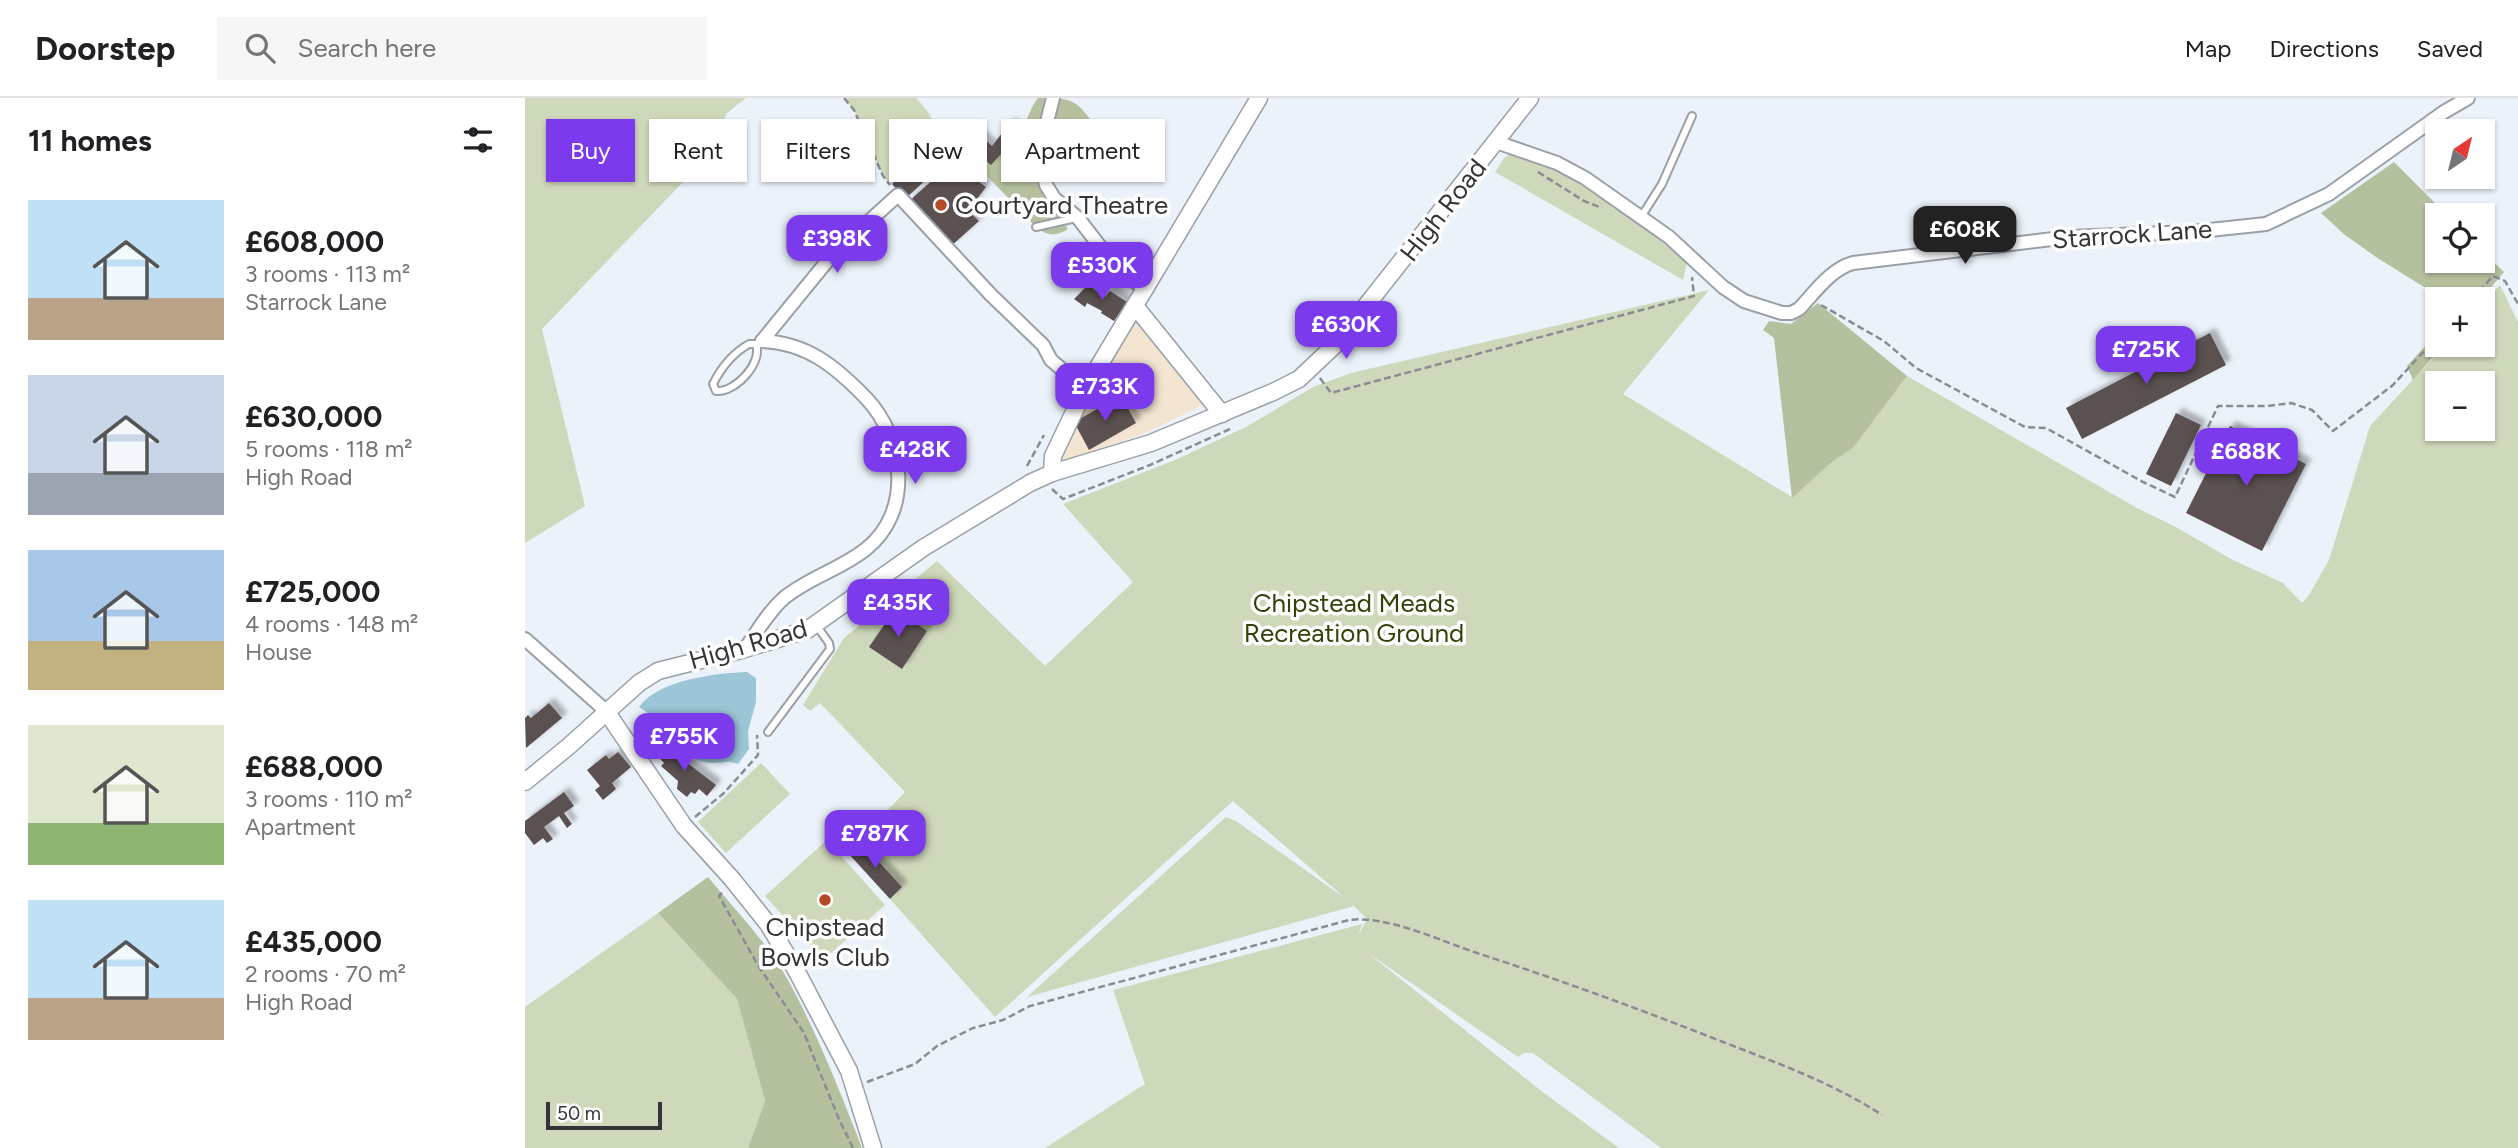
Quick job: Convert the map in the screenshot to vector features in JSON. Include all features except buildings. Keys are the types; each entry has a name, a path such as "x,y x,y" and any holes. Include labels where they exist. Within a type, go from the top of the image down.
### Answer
{"street":[{"path":"1053,98 1040,150 1040,162 1047,185 1054,198 1078,218 1119,271 1146,289"},
{"path":"1048,478 1053,456 1085,389 1259,98"},
{"name":"High Road","path":"525,782 639,682 658,671 794,635 816,625 923,548 1030,483 1151,443 1299,379 1343,336 1530,98"},
{"name":"Starrock Lane","path":"1496,142 1557,163 1585,178 1669,237 1723,287 1744,302 1791,313 1835,272 1853,263 2069,237 2191,232 2266,224 2329,194 2444,112 2468,98"},
{"path":"759,342 833,254 898,195 991,295 1043,345 1051,360 1085,389"},
{"path":"1135,306 1222,414"},
{"path":"745,649 781,600 865,550 882,534 899,492 898,465 891,437 872,405 845,377 808,352 786,342 759,342"},
{"path":"525,639 606,711 684,826 768,924 796,970 849,1070 873,1148"}],"lane":[{"path":"1641,217 1662,184 1692,116"},
{"path":"1036,227 1078,218"},
{"path":"759,342 756,360 733,387 725,392 716,391 713,384 730,359 741,348 759,342"},
{"path":"768,732 830,649 829,643 816,625"}],"path":[{"path":"844,98 854,110 883,176 898,195"},
{"path":"1534,170 1584,201 1608,210"},
{"path":"1323,372 1320,378 1331,393 1693,296 1691,270 1697,264"},
{"path":"2483,287 2493,276 2505,281 2518,304"},
{"path":"1808,299 1884,341 1916,368 2025,426 2046,428 2175,497 2218,406 2268,407 2291,403 2312,410 2333,431 2393,384 2425,350"},
{"path":"1048,478 1063,499 1234,427"},
{"path":"684,826 724,793 758,755 757,736 760,727"},
{"path":"732,879 719,896 759,967 804,1033 853,1148"},
{"path":"854,1086 904,1069 915,1064 937,1046 973,1028 1003,1020 1030,1006 1349,920 1367,919 1407,929 1548,976 1654,1015 1837,1089 1882,1115"}],"shaded area":[{"path":"1134,316 1203,405 1143,434 1060,462 1074,422"}],"green space":[{"path":"525,98 746,98 727,113 724,119 649,119 649,182 683,182 542,329 585,506 525,543"},
{"path":"844,98 916,98 930,116 931,119 889,119 889,182 894,182 890,185 875,158 875,119 858,119"},
{"path":"1038,98 1065,99 1077,105 1090,119 1027,119"},
{"path":"1001,150 1001,182 1052,182 1062,204 1061,218 1068,229 1048,234 1036,227 987,176 987,158"},
{"path":"1512,154 1555,167 1582,182 1668,242 1687,262 1683,280 1495,172 1505,157"},
{"path":"2394,162 2435,203 2425,203 2425,273 2495,273 2495,263 2504,272 2491,287 2425,288 2345,235 2321,213"},
{"name":"Chipstead Meads Recreation Ground","path":"2500,285 2518,322 2518,1148 1661,1148 1533,1053 1524,1053 1518,1057 1368,953 1544,1093 1619,1148 1045,1148 1145,1084 1113,990 1362,924 1358,936 1367,919 1354,906 1027,997 1226,817 1236,821 1346,899 1233,801 995,1017 890,899 902,887 859,840 905,792 820,703 810,711 803,705 844,638 937,561 1045,666 1133,582 1063,504 1175,460 1246,427 1313,387 1351,373 1709,290 1623,394 1792,497 1833,461 1853,448 1907,376 2137,508 2231,559 2283,583 2302,603 2329,560 2370,426 2434,357 2495,357 2495,290"},
{"path":"1818,303 1907,376 1853,448 1833,461 1792,498 1774,338 1763,330 1769,321 1791,324"},
{"path":"2425,346 2425,357 2433,357 2413,380 2407,366"},
{"path":"761,763 790,794 726,853 698,822"},
{"name":"Chipstead Bowls Club","path":"827,840 885,905 823,960 765,896"},
{"path":"708,877 761,939 788,980 837,1084 862,1148 748,1148 765,1101 737,999 658,913"},
{"path":"658,913 737,999 765,1101 748,1148 525,1148 525,1007"}],"water":[{"path":"747,672 756,678 756,702 748,731 749,749 738,764 706,762 694,758 655,718 639,707 648,698 673,684 704,676"}],"place":[{"name":"Courtyard Theatre","path":"941,205"},
{"name":"Chipstead Bowls Club","path":"825,900"}]}
